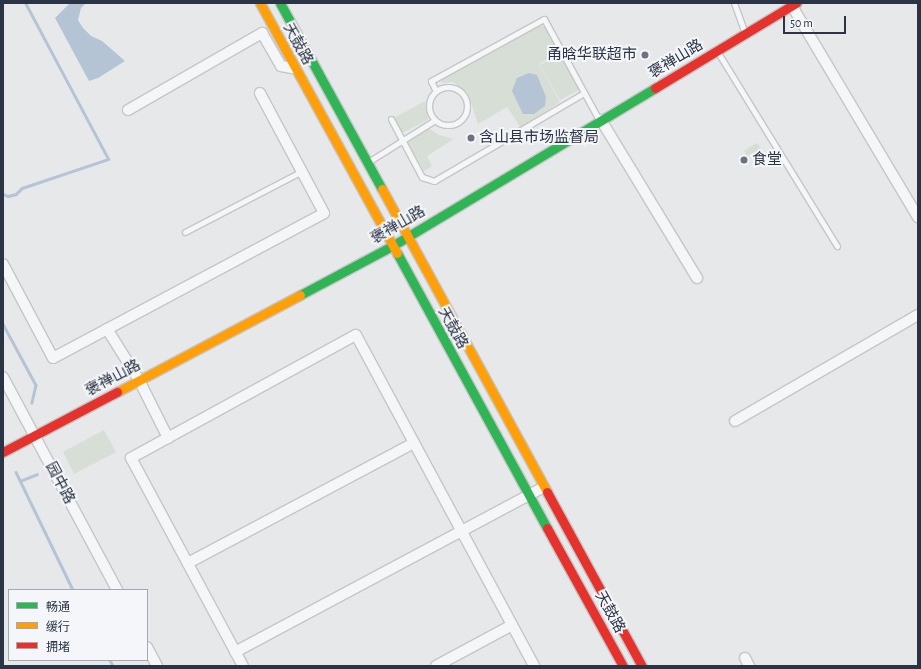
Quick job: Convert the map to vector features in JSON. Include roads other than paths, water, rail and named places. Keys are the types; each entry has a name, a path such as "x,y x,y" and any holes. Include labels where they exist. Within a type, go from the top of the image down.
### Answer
{"main road":[{"name":"天鼓路","path":"260,3 623,666"},
{"name":"天鼓路","path":"280,3 642,666"},
{"name":"褒禅山路","path":"3,452 392,246 794,4"}],"street":[{"path":"794,4 918,218"},
{"path":"128,110 262,34 281,66 296,68"},
{"path":"3,264 53,358 324,213 260,93"},
{"path":"601,120 697,278"},
{"path":"735,421 918,316"},
{"path":"107,329 139,380 168,438"},
{"path":"243,666 131,458 356,335 534,666"},
{"name":"园中路","path":"3,377 116,589"},
{"path":"188,563 414,443"},
{"path":"235,652 544,487"},
{"path":"436,666 512,625"},
{"path":"148,648 157,666"}],"lane":[{"path":"734,3 746,34"},
{"path":"436,91 431,81 544,19 601,120"},
{"path":"717,51 837,246"},
{"path":"454,87 464,94 467,106 463,117 453,124 440,123 435,120 429,108 429,102 436,91 441,88 454,87"},
{"path":"391,119 422,177 434,181 584,92"},
{"path":"367,162 435,120"},
{"path":"185,232 302,171"}],"water":[{"path":"70,3 86,3 81,8 78,20 83,28 91,36 102,41 125,61 98,78 89,81 55,18"},
{"path":"529,73 537,75 546,97 545,106 534,114 523,114 512,91 517,78"}],"waterway":[{"path":"3,194 8,196 16,194 22,188 108,159 25,3"},
{"path":"3,324 36,385 32,403"},
{"path":"16,472 73,589"},
{"path":"20,481 37,474"},
{"path":"110,661 113,666"}],"place":[{"name":"甬晗华联超市","path":"645,55"},
{"name":"含山县市场监督局","path":"471,138"},
{"name":"食堂","path":"744,160"}]}
